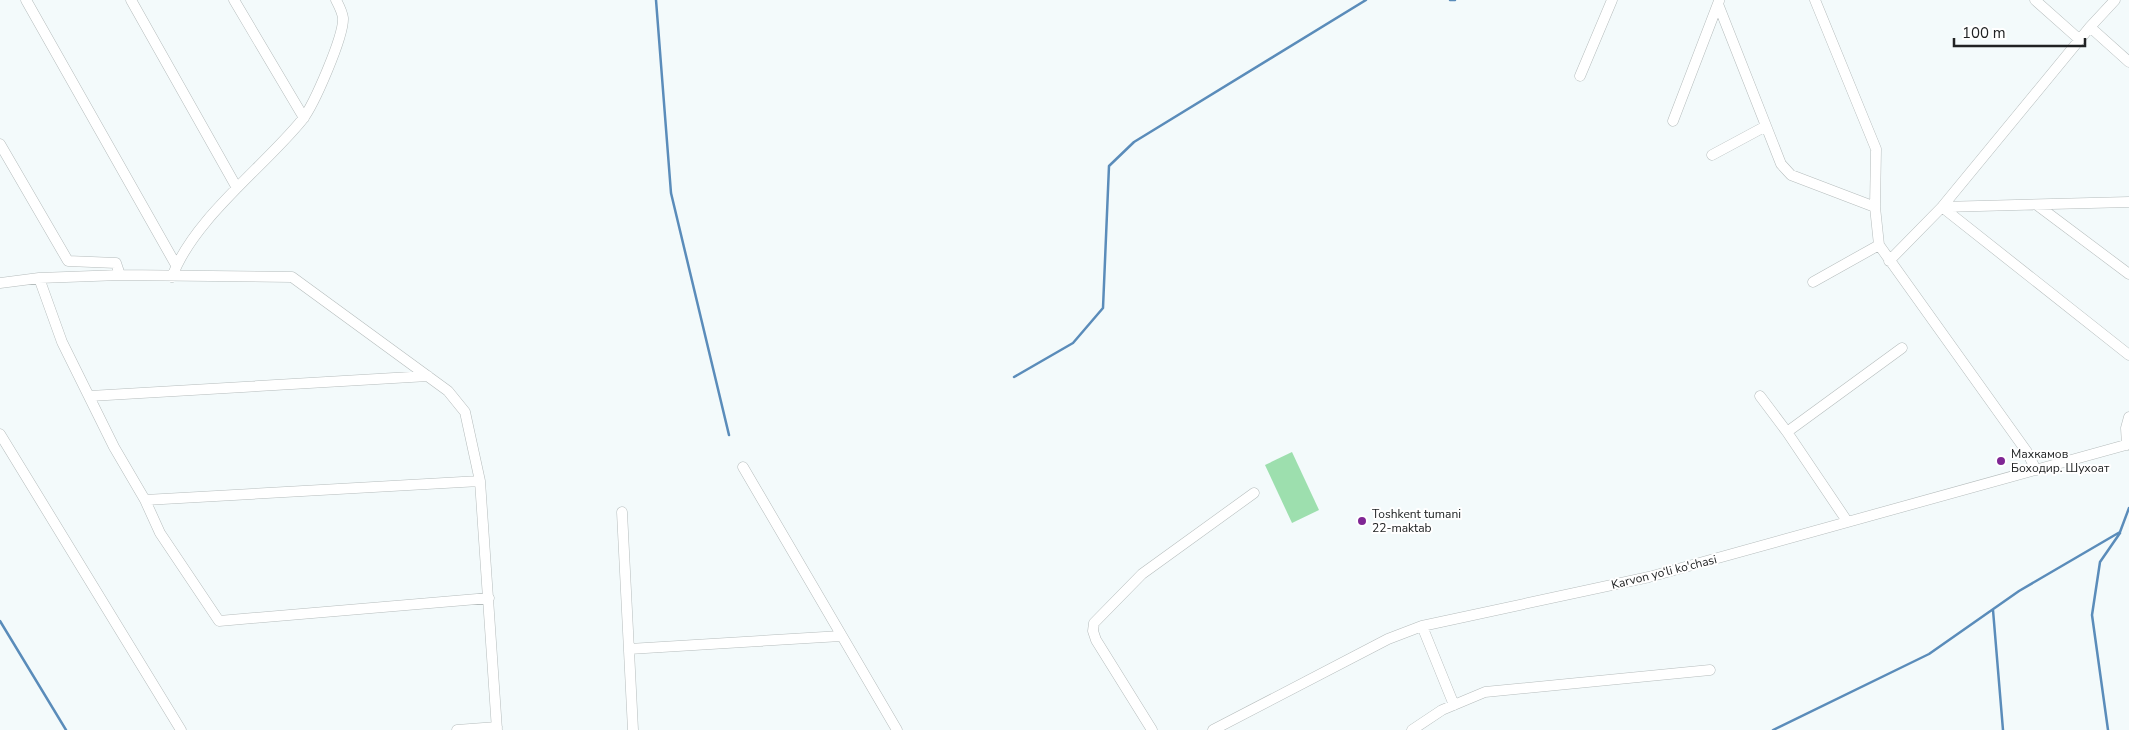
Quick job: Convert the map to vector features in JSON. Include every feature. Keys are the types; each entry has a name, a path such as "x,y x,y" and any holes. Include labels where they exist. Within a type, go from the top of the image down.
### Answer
{"street":[{"path":"26,0 176,265"},
{"path":"131,0 237,188"},
{"path":"234,0 304,118"},
{"path":"172,277 176,265 202,229 237,188 304,118 339,40 343,19 336,0"},
{"path":"1580,76 1612,0"},
{"path":"1815,0 1876,149 1875,207 1879,245 2027,452 2036,470"},
{"path":"2035,0 2080,40"},
{"path":"1889,261 1942,207 2115,0"},
{"path":"1719,2 1781,164 1791,175 1875,207"},
{"path":"1673,121 1719,2"},
{"path":"2090,28 2129,62"},
{"path":"1712,155 1766,126"},
{"path":"0,144 68,261 116,263 120,275"},
{"path":"1942,207 2129,202"},
{"path":"2038,205 2129,274"},
{"path":"1942,207 2129,354"},
{"path":"1813,282 1879,245"},
{"path":"0,283 39,278 120,275 292,277 448,391 465,412 480,481 497,728 458,730"},
{"path":"39,278 62,342 114,447 145,500 160,533 219,621 489,598"},
{"path":"1787,432 1902,348"},
{"path":"90,396 428,376"},
{"path":"1760,396 1787,432 1847,521"},
{"path":"2128,444 2126,428 2129,416"},
{"path":"0,434 181,730"},
{"name":"Karvon yo‘li ko'chasi","path":"1213,730 1388,639 1422,626 1650,577 2128,444"},
{"path":"743,467 898,730"},
{"path":"145,500 480,481"},
{"path":"1152,730 1096,640 1092,627 1142,574 1254,493"},
{"path":"622,512 633,730"},
{"path":"1422,626 1454,705"},
{"path":"629,649 841,636"},
{"path":"1412,730 1442,710 1485,692 1710,670"}],"green space":[{"path":"1292,452 1319,510 1292,523 1265,465"}],"waterway":[{"path":"656,0 671,193 729,435"},
{"path":"1014,377 1073,343 1103,308 1109,166 1134,142 1366,0"},
{"path":"1450,0 1455,0"},
{"path":"1773,730 1929,654 2019,591 2120,532 2129,508"},
{"path":"2108,730 2092,615 2100,562 2120,533"},
{"path":"1993,610 2003,730"},
{"path":"0,621 66,730"}],"place":[{"name":"Махкамов Боходир. Шухоат","path":"2001,461"},
{"name":"Toshkent tumani 22-maktab","path":"1362,521"}]}
